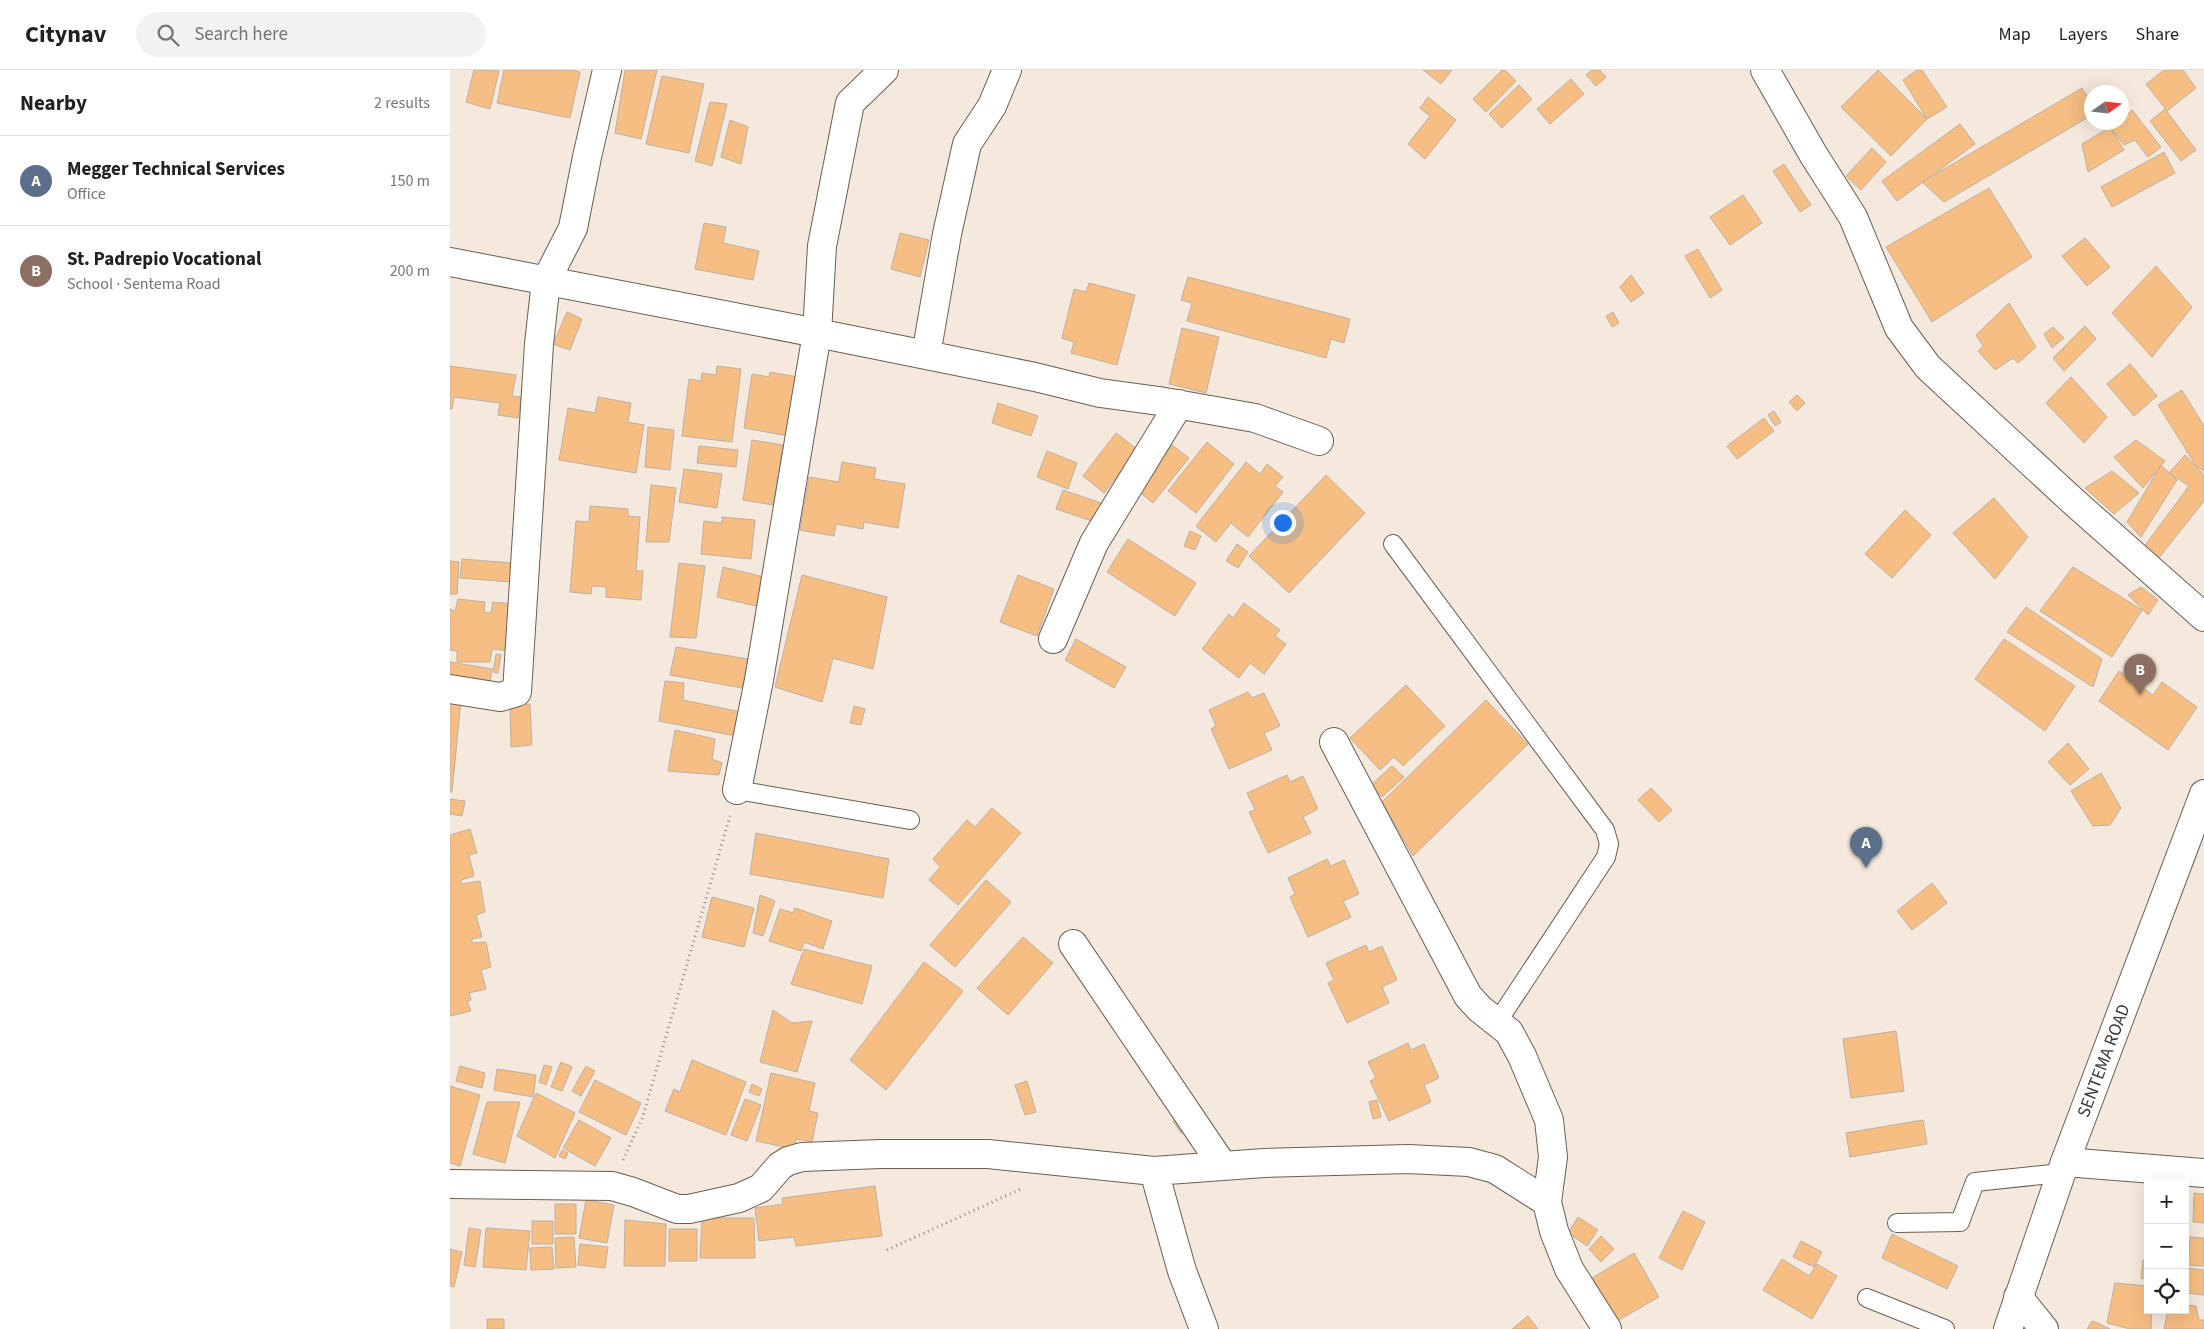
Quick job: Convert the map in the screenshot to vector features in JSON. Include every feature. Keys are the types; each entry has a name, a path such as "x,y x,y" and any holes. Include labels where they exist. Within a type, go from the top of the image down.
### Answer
{"street":[{"path":"450,689 500,697 517,692 539,344 546,281 573,228 607,70"},
{"path":"737,790 759,680 817,333 822,246 850,104 884,70"},
{"path":"926,355 947,234 967,144 992,106 1007,70"},
{"path":"1766,70 1813,154 1854,217 1899,328 1912,348 1928,367 2068,496 2204,617"},
{"path":"450,262 1035,377 1100,394 1179,404 1255,418 1319,441"},
{"path":"1053,639 1094,543 1179,404"},
{"path":"1334,742 1468,996 1480,1009 1498,1021 1509,1032 1522,1056 1548,1120 1553,1157 1547,1202 1554,1231 1570,1269 1607,1329"},
{"name":"SENTEMA ROAD","path":"2008,1329 2063,1167 2204,794"},
{"path":"1073,944 1223,1166"},
{"path":"450,1184 612,1186 677,1209 689,1209 739,1198 761,1188 780,1166 788,1161 802,1158 882,1154 988,1154 1154,1171 1223,1166 1408,1159 1468,1162 1495,1169 1547,1202"},
{"path":"2063,1167 2204,1173"},
{"path":"1154,1171 1182,1271 1204,1329"},
{"path":"2018,1297 2044,1329"}],"lane":[{"path":"1393,544 1605,830 1609,844 1606,857 1498,1021"},
{"path":"737,790 910,820"},
{"path":"1897,1223 1960,1222 1975,1182 2063,1167"},
{"path":"1867,1298 1945,1329"}],"path":[{"path":"612,1186 642,1119 737,790"},
{"path":"887,1250 1032,1184"}],"building":[{"path":"474,70 499,71 490,109 466,102"},
{"path":"504,70 571,70 580,72 570,118 497,103"},
{"path":"625,70 657,70 641,139 615,133"},
{"path":"1423,70 1452,70 1441,84"},
{"path":"1502,70 1505,70 1516,81 1486,112 1473,99"},
{"path":"1592,70 1600,70 1606,77 1596,86 1586,75"},
{"path":"1878,70 1927,119 1891,156 1841,107"},
{"path":"1917,70 1922,70 1947,107 1927,119 1903,80"},
{"path":"2164,70 2183,70 2196,88 2167,111 2146,84"},
{"path":"662,76 704,84 689,153 646,144"},
{"path":"1571,79 1584,94 1550,124 1537,109"},
{"path":"1519,85 1532,99 1502,128 1489,114"},
{"path":"2082,88 2084,91 2084,120 1944,202 1922,182"},
{"path":"1428,97 1456,120 1425,159 1408,144 1430,116 1420,108"},
{"path":"710,102 727,104 712,166 695,161"},
{"path":"2165,109 2196,150 2181,161 2150,121"},
{"path":"2132,110 2161,147 2148,157 2135,140 2124,145 2112,130 2129,130 2129,113"},
{"path":"730,120 748,127 741,164 721,157"},
{"path":"1960,124 1975,144 1897,201 1882,181"},
{"path":"2105,130 2112,130 2124,150 2088,172 2082,144"},
{"path":"1872,148 1886,162 1861,190 1846,176"},
{"path":"2164,152 2175,173 2112,207 2101,187"},
{"path":"1784,164 1811,205 1800,212 1773,171"},
{"path":"1989,188 2032,257 1932,322 1886,247"},
{"path":"1743,195 1762,223 1730,245 1710,217"},
{"path":"704,223 726,227 723,243 759,251 753,280 695,269"},
{"path":"900,233 929,240 920,277 891,269"},
{"path":"2085,238 2110,267 2087,286 2062,256"},
{"path":"1698,249 1722,290 1710,298 1685,256"},
{"path":"2156,266 2192,307 2152,357 2112,313"},
{"path":"1631,275 1644,293 1631,302 1620,287"},
{"path":"1188,277 1350,319 1344,343 1331,339 1326,358 1187,321 1192,303 1181,300"},
{"path":"1089,283 1135,295 1117,365 1071,353 1074,342 1062,338 1074,289 1086,292"},
{"path":"2009,303 2036,347 2018,363 2013,358 1995,370 1978,351 1983,346 1976,335"},
{"path":"567,312 582,319 570,350 553,344"},
{"path":"1613,312 1619,323 1612,327 1606,316"},
{"path":"2085,326 2096,339 2064,371 2053,358"},
{"path":"2053,327 2064,338 2052,348 2044,334"},
{"path":"1182,328 1219,337 1206,393 1169,384"},
{"path":"2130,364 2157,396 2134,416 2107,384"},
{"path":"450,366 516,375 512,396 521,397 518,418 498,415 500,403 454,397 452,409 450,409"},
{"path":"717,366 741,369 732,442 682,436 689,379 701,381 702,373 716,375"},
{"path":"770,372 798,377 788,436 744,428 752,374 769,377"},
{"path":"2071,377 2107,417 2084,443 2046,403"},
{"path":"2182,390 2204,426 2204,471 2196,466 2158,405"},
{"path":"1797,395 1805,403 1797,411 1789,402"},
{"path":"598,397 631,403 628,422 644,425 636,473 559,460 568,408 595,413"},
{"path":"998,403 1038,416 1031,436 992,423"},
{"path":"1774,411 1781,422 1775,426 1768,415"},
{"path":"1764,418 1774,431 1737,459 1727,446"},
{"path":"648,427 674,430 670,470 645,467"},
{"path":"1116,433 1138,450 1104,493 1083,476"},
{"path":"752,440 783,445 773,505 743,500"},
{"path":"2136,440 2165,461 2143,488 2114,457"},
{"path":"1207,442 1234,464 1196,513 1168,491"},
{"path":"1172,445 1189,458 1153,503 1137,490"},
{"path":"699,446 738,450 736,467 697,463"},
{"path":"1047,451 1077,463 1068,489 1037,477"},
{"path":"2185,455 2204,475 2204,501 2155,563 2143,548 2189,486 2169,473"},
{"path":"842,462 876,468 874,479 905,484 898,528 864,522 863,529 836,524 834,536 800,530 809,477 839,482"},
{"path":"1246,462 1260,474 1267,464 1283,477 1275,486 1283,492 1248,537 1231,523 1216,542 1196,526"},
{"path":"2161,465 2177,480 2141,537 2127,522"},
{"path":"684,469 722,474 717,508 679,502"},
{"path":"2112,471 2139,493 2114,514 2085,488"},
{"path":"1326,475 1365,513 1289,593 1249,556"},
{"path":"651,485 676,488 669,542 646,542"},
{"path":"1063,490 1101,503 1095,522 1056,509"},
{"path":"1994,498 2028,537 1995,579 1953,533"},
{"path":"590,506 628,509 628,516 640,517 636,571 643,571 641,600 606,597 606,587 592,586 591,594 570,592 576,521 589,522"},
{"path":"1905,510 1931,535 1892,578 1865,554"},
{"path":"722,517 755,520 751,559 701,554 704,521 722,523"},
{"path":"1190,531 1201,536 1195,550 1184,546"},
{"path":"1128,539 1196,583 1175,616 1107,572"},
{"path":"1237,544 1248,552 1238,568 1226,561"},
{"path":"462,559 512,563 511,582 460,578"},
{"path":"450,561 459,562 457,594 450,594"},
{"path":"679,563 705,566 696,638 670,637"},
{"path":"723,567 764,577 756,606 717,597"},
{"path":"2073,567 2142,610 2112,657 2040,611"},
{"path":"802,575 887,597 873,669 833,658 822,702 775,687"},
{"path":"1018,575 1054,589 1037,636 1000,622"},
{"path":"2141,587 2158,600 2148,615 2128,595"},
{"path":"458,599 485,602 484,612 491,613 493,602 515,604 511,651 492,649 490,662 457,662 457,651 450,650 450,609 455,611"},
{"path":"1244,603 1280,630 1275,636 1286,644 1264,674 1250,663 1239,678 1202,649 1229,614 1233,618"},
{"path":"2026,607 2102,659 2093,687 2007,632"},
{"path":"1076,639 1126,667 1114,688 1065,660"},
{"path":"2004,639 2075,686 2045,731 1975,679"},
{"path":"676,647 748,659 742,688 670,675"},
{"path":"496,654 501,655 498,673 493,672"},
{"path":"450,662 492,669 489,690 450,683"},
{"path":"2119,671 2153,695 2162,682 2197,707 2168,750 2099,701"},
{"path":"665,681 684,683 683,700 741,712 736,736 659,721"},
{"path":"1406,685 1445,726 1403,766 1394,757 1380,770 1350,738"},
{"path":"1248,692 1252,698 1264,693 1280,726 1264,733 1272,750 1229,769 1211,729 1216,726 1209,710"},
{"path":"450,700 461,701 452,792 450,792"},
{"path":"1486,700 1528,744 1413,856 1382,802"},
{"path":"530,704 532,745 511,747 510,705"},
{"path":"854,706 865,709 861,725 850,723"},
{"path":"675,730 715,739 712,759 722,763 719,775 668,771"},
{"path":"2068,743 2089,769 2070,785 2048,762"},
{"path":"1392,766 1404,777 1382,797 1371,785"},
{"path":"2101,773 2121,808 2110,825 2093,826 2071,791"},
{"path":"1287,775 1290,782 1303,776 1318,809 1303,817 1311,833 1268,853 1249,812 1255,810 1247,793"},
{"path":"1651,788 1672,810 1659,822 1638,800"},
{"path":"450,799 465,801 462,816 450,814"},
{"path":"992,808 1021,833 958,905 929,880 940,867 933,859 967,820 975,827"},
{"path":"470,829 477,853 469,855 474,876 461,880 461,884 480,881 485,912 476,915 482,937 472,939 472,943 486,942 491,967 481,970 486,989 469,993 471,1000 467,1001 471,1011 450,1016 450,835"},
{"path":"756,833 889,859 883,898 750,874"},
{"path":"1327,859 1331,866 1344,860 1359,894 1343,901 1351,917 1308,937 1290,897 1295,894 1288,878"},
{"path":"986,880 1011,902 955,967 930,945"},
{"path":"1932,883 1947,903 1912,930 1897,911"},
{"path":"760,895 775,901 763,936 753,933"},
{"path":"712,897 754,908 744,947 702,937"},
{"path":"795,908 832,921 823,949 804,942 801,951 769,941 780,909 793,913"},
{"path":"1023,937 1053,963 1008,1015 977,988"},
{"path":"1366,945 1369,952 1382,946 1397,980 1382,987 1389,1003 1347,1023 1328,983 1334,980 1326,963"},
{"path":"804,949 872,966 862,1004 791,984"},
{"path":"924,962 963,991 886,1090 850,1060"},
{"path":"773,1010 792,1023 812,1021 797,1072 760,1062"},
{"path":"1896,1031 1904,1091 1851,1098 1843,1039"},
{"path":"1408,1043 1411,1050 1424,1044 1439,1078 1424,1085 1431,1102 1389,1121 1370,1081 1376,1078 1368,1062"},
{"path":"692,1060 746,1082 726,1135 665,1111 674,1089 680,1092"},
{"path":"561,1062 572,1067 562,1091 551,1087"},
{"path":"544,1065 552,1067 546,1085 539,1082"},
{"path":"460,1066 485,1073 482,1088 456,1081"},
{"path":"586,1066 595,1071 581,1096 572,1091"},
{"path":"497,1069 536,1075 533,1097 494,1090"},
{"path":"771,1073 815,1083 809,1111 818,1113 812,1142 796,1139 794,1149 756,1141"},
{"path":"595,1080 641,1103 626,1135 579,1112"},
{"path":"1027,1081 1036,1112 1025,1115 1015,1085"},
{"path":"752,1084 762,1089 759,1096 749,1092"},
{"path":"450,1086 480,1095 460,1166 450,1163"},
{"path":"536,1093 575,1113 555,1158 517,1136"},
{"path":"745,1099 761,1105 747,1141 731,1135"},
{"path":"1377,1100 1381,1117 1373,1119 1369,1102"},
{"path":"487,1102 520,1102 505,1163 473,1154"},
{"path":"1181,1115 1189,1127 1181,1133 1173,1121"},
{"path":"579,1120 611,1138 595,1166 563,1148"},
{"path":"1923,1120 1927,1144 1850,1157 1846,1133"},
{"path":"562,1150 568,1153 565,1159 559,1156"},
{"path":"875,1186 882,1236 796,1246 794,1237 759,1241 755,1208 783,1204 782,1198"},
{"path":"2194,1193 2204,1194 2204,1223 2193,1222"},
{"path":"586,1200 614,1205 607,1243 579,1238"},
{"path":"555,1204 576,1204 576,1234 555,1234"},
{"path":"1683,1211 1705,1222 1682,1270 1659,1258"},
{"path":"1578,1217 1598,1230 1587,1246 1568,1233"},
{"path":"702,1218 754,1218 755,1258 700,1258"},
{"path":"625,1220 666,1224 665,1266 624,1266"},
{"path":"532,1221 553,1221 553,1244 532,1244"},
{"path":"469,1228 481,1230 475,1267 464,1265"},
{"path":"486,1228 530,1231 526,1270 483,1267"},
{"path":"669,1229 697,1229 697,1261 669,1261"},
{"path":"1892,1234 1958,1266 1947,1289 1882,1258"},
{"path":"1601,1236 1614,1249 1601,1262 1589,1249"},
{"path":"574,1237 576,1267 556,1268 555,1238"},
{"path":"2190,1237 2204,1238 2204,1266 2189,1265"},
{"path":"1801,1241 1822,1252 1814,1267 1793,1257"},
{"path":"580,1244 608,1247 605,1268 578,1265"},
{"path":"552,1247 554,1269 531,1270 530,1248"},
{"path":"450,1249 462,1252 454,1287 450,1286"},
{"path":"1634,1253 1659,1297 1617,1321 1592,1278"},
{"path":"1782,1259 1809,1276 1817,1264 1837,1276 1812,1319 1763,1290"},
{"path":"2143,1260 2144,1260 2144,1278 2141,1278"},
{"path":"2189,1268 2204,1270 2204,1295 2189,1293"},
{"path":"2115,1283 2144,1286 2144,1314 2152,1314 2151,1329 2130,1329 2107,1323"},
{"path":"2189,1305 2196,1306 2199,1320 2204,1320 2204,1329 2164,1329 2167,1314 2189,1314"},
{"path":"1528,1316 1538,1329 1512,1329"},
{"path":"487,1319 504,1319 504,1329 487,1329"},
{"path":"2092,1321 2100,1324 2110,1329 2087,1329"}],"place":[{"name":"St. Padrepio Vocational","path":"2140,695"},
{"name":"Megger Technical Services","path":"1866,868"}]}
